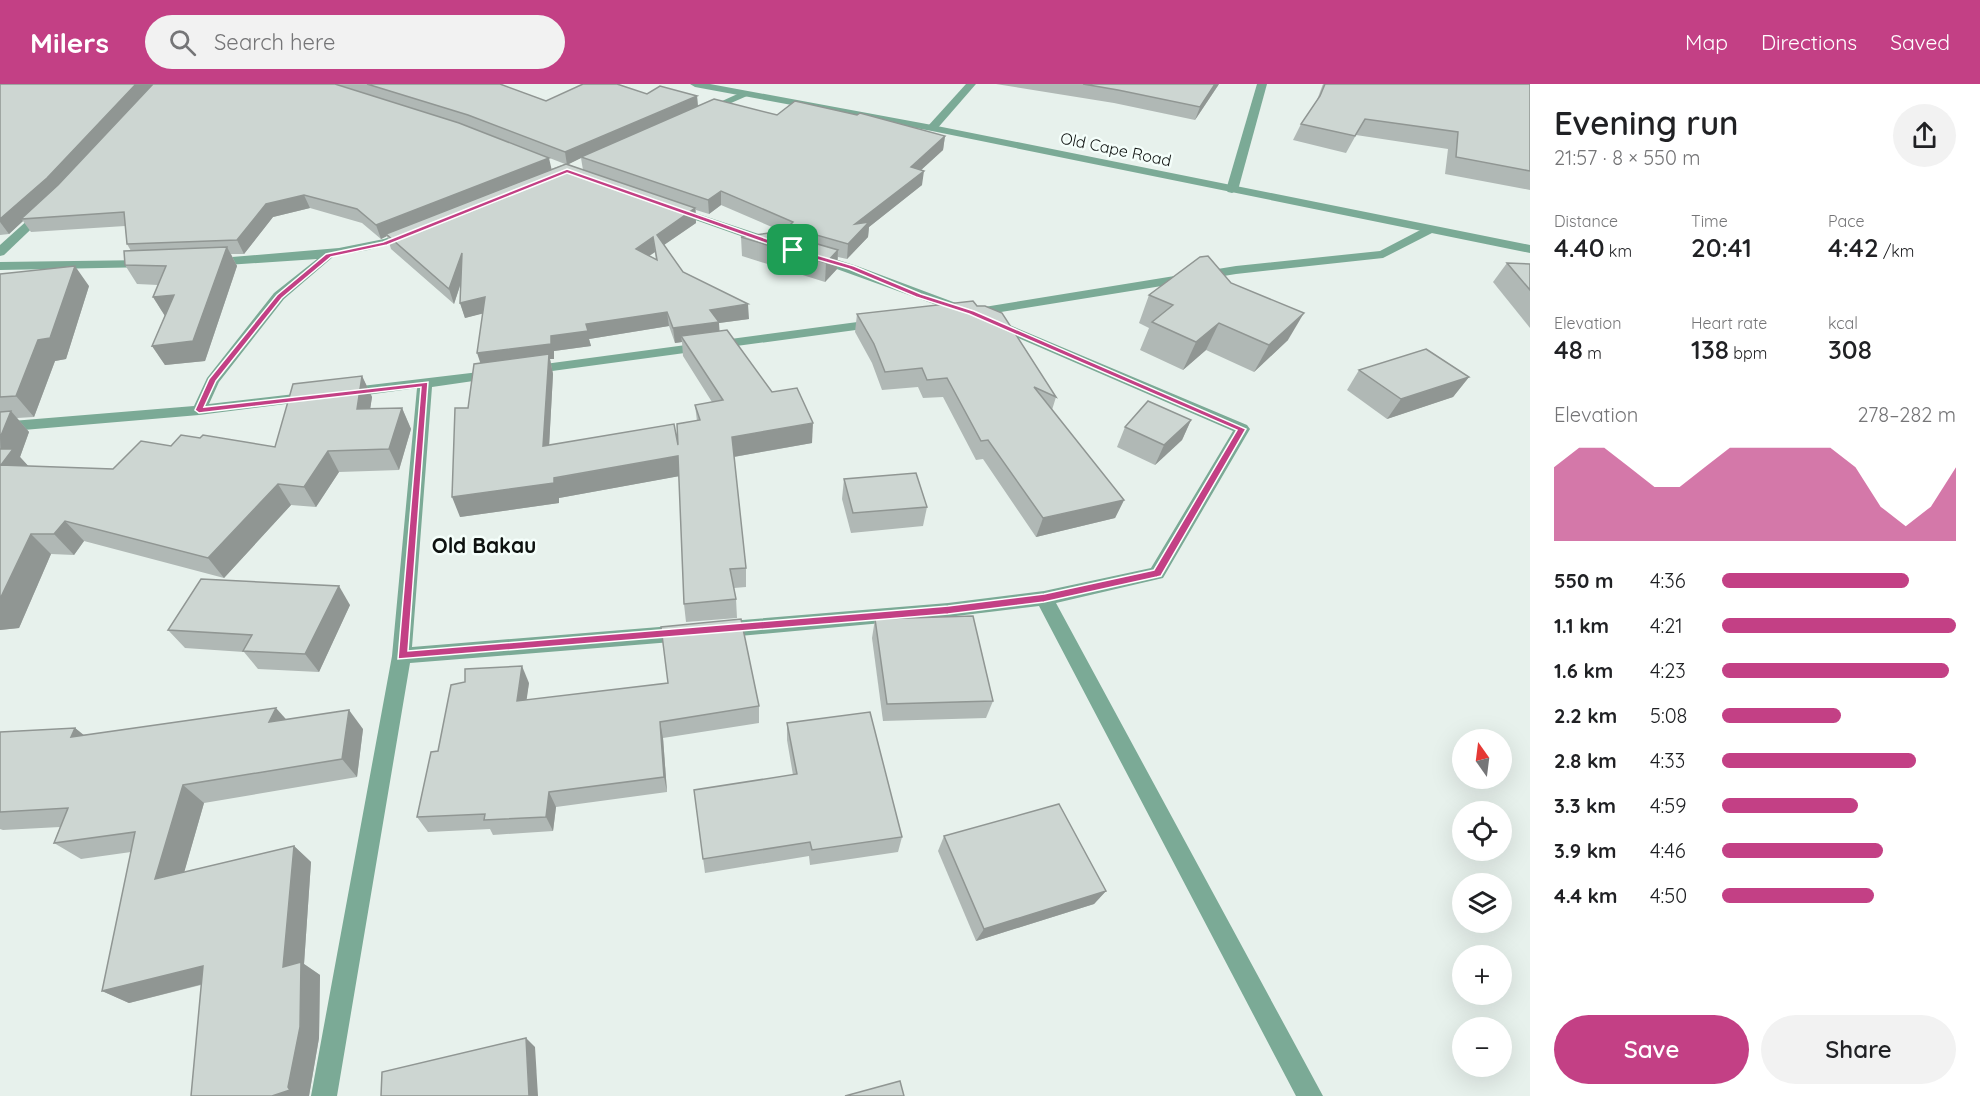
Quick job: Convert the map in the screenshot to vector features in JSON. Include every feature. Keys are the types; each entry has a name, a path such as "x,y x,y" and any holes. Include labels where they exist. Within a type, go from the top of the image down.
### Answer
{"street":[{"name":"Old Cape Road","path":"695,84 932,128 1530,249"},
{"path":"932,128 971,84"},
{"path":"1232,190 1262,84"},
{"path":"692,117 744,94"},
{"path":"0,252 52,203"},
{"path":"657,203 782,246"},
{"path":"198,263 329,255 385,244 429,227"},
{"path":"939,317 1236,270 1383,254 1428,230"},
{"path":"402,656 937,611 1044,598 1157,573 1242,429 972,313 918,295 851,267 803,253"},
{"path":"199,410 212,381 279,296 329,255"},
{"path":"0,266 163,264"},
{"path":"0,428 199,410 425,384 895,321"},
{"path":"324,1096 402,656 425,384"},
{"path":"1044,598 1310,1096"}],"building":[{"path":"0,84 136,84 47,178 0,219"},
{"path":"153,84 335,84 459,123 549,158 376,225 357,209 304,195 266,204 237,240 127,244 124,212 21,219 58,185"},
{"path":"367,84 500,84 546,101 583,84 617,84 647,94 660,86 697,96 565,152 468,115"},
{"path":"1083,84 1215,84 1200,107"},
{"path":"1325,84 1530,84 1530,171 1456,157 1458,132 1365,119 1355,136 1301,124 1320,96"},
{"path":"714,99 777,115 795,101 857,115 860,113 945,136 911,167 924,171 855,224 869,222 848,244 788,227 793,222 721,191 708,200 581,157"},
{"path":"566,164 695,208 657,235 683,272 748,304 710,310 719,322 673,328 667,312 586,324 588,331 551,336 551,344 477,353 485,297 460,303 462,253 449,289 386,234","holes":["653,237 657,260 636,249"]},
{"path":"776,232 838,250 826,263 741,237"},
{"path":"227,247 193,341 152,346 174,295 153,297 166,266 125,265 124,251"},
{"path":"1208,256 1231,283 1304,313 1269,345 1219,323 1196,342 1152,322 1173,305 1149,295 1200,257"},
{"path":"1507,263 1530,264 1530,290"},
{"path":"75,266 50,338 38,340 16,396 0,397 0,274"},
{"path":"973,301 977,306 985,306 1002,313 1056,397 1034,387 1124,500 1043,518 988,440 981,441 947,378 927,380 922,368 885,372 874,344 857,314"},
{"path":"727,330 772,392 797,388 813,423 732,437 746,568 730,569 736,599 684,604 678,456 554,478 554,483 452,497 455,408 468,408 474,364 549,354 543,446 674,424 678,445 677,424 700,420 695,405 723,400 681,336"},
{"path":"1426,349 1469,377 1401,399 1359,370"},
{"path":"362,376 357,409 402,408 389,449 328,451 304,487 278,484 208,558 65,521 54,534 31,534 0,599 0,449 13,449 1,465 113,469 141,441 171,446 181,435 200,438 203,435 275,447 293,384"},
{"path":"1148,401 1191,420 1164,445 1125,427"},
{"path":"11,411 0,438 0,412"},
{"path":"916,473 927,507 853,513 844,479"},
{"path":"201,579 339,586 305,654 243,651 252,635 168,630"},
{"path":"973,616 993,701 887,704 875,619"},
{"path":"741,619 759,706 660,722 664,777 549,792 546,817 484,820 485,814 417,817 431,752 438,751 451,685 465,682 465,669 522,666 517,701 668,683 661,627"},
{"path":"276,708 269,722 349,710 342,759 183,785 155,879 294,846 283,967 301,962 300,1027 288,1087 290,1090 272,1096 191,1096 203,966 102,991 135,832 54,843 68,808 0,812 0,732 75,728 71,737"},
{"path":"870,712 902,837 812,850 810,842 703,859 694,790 797,774 787,723"},
{"path":"1059,804 1106,891 984,929 944,836"},
{"path":"526,1038 529,1096 381,1096 382,1072"},
{"path":"900,1081 904,1096 845,1096"}],"district":[{"name":"Old Bakau","path":"484,546"}],"route":[{"path":"567,171 793,250 851,267 918,295 972,313 1242,429 1157,573 1044,598 948,610 402,656 425,384 199,410 212,381 279,296 329,255 385,244 517,193 567,171"}]}
